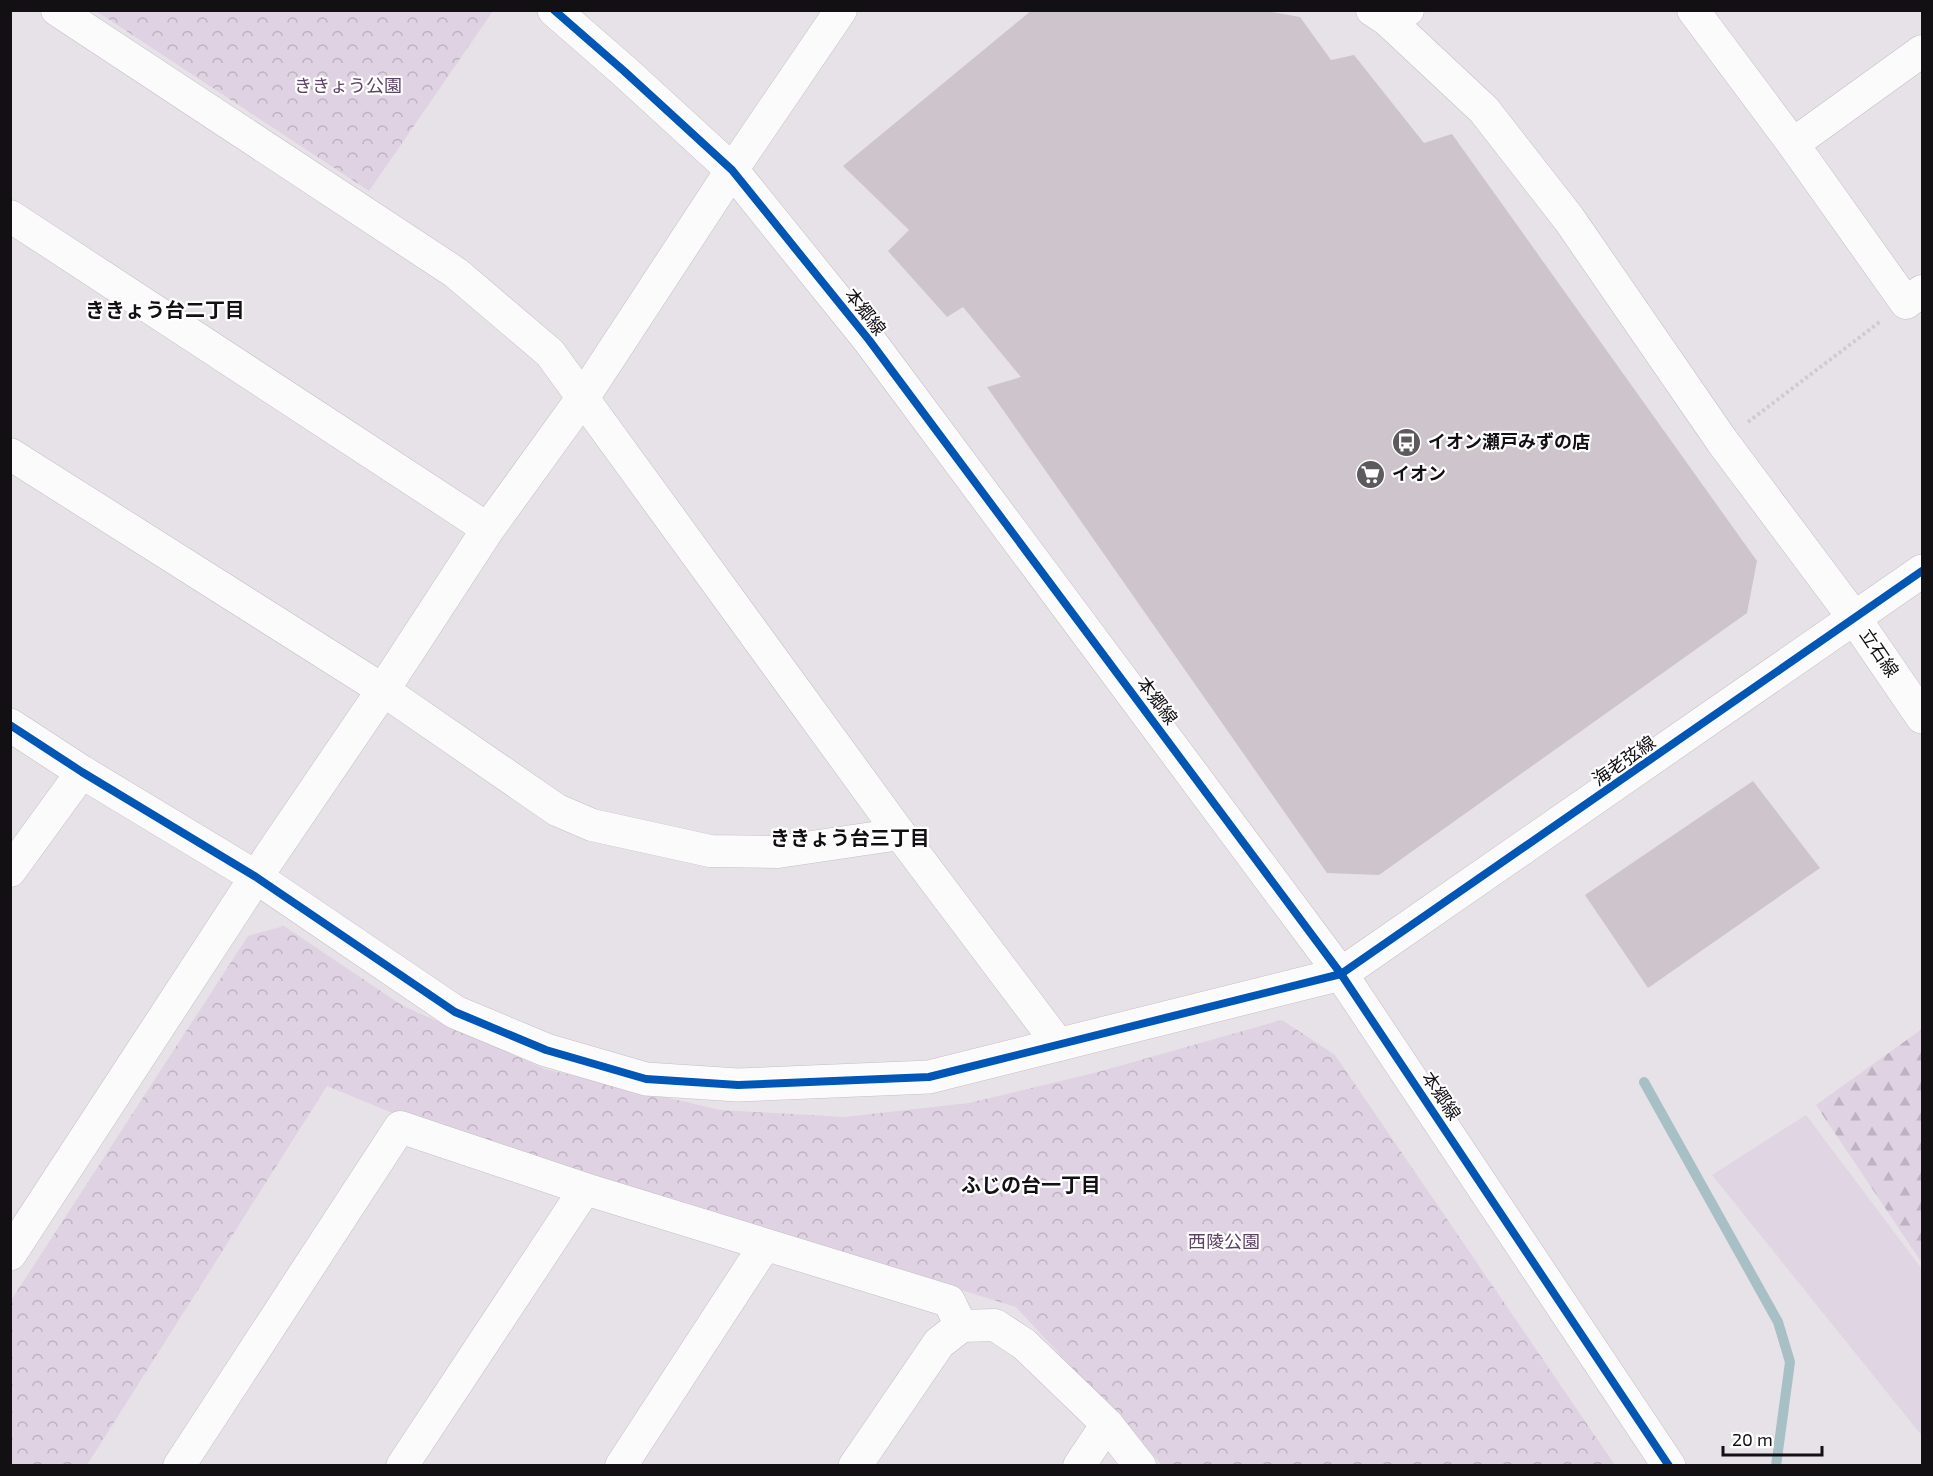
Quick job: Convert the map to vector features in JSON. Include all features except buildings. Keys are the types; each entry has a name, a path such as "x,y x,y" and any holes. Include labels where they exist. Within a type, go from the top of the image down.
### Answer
{"street":[{"path":"57,10 456,273 550,353 900,834 1059,1045"},
{"name":"本郷線","path":"554,10 732,170 869,340 1341,974 1669,1466"},
{"path":"10,1254 256,877 488,530 582,399 732,170 841,10"},
{"path":"1693,10 1793,144 1914,297"},
{"name":"立石線","path":"1390,14 1484,110 1569,219 1722,441 1855,619 1923,717"},
{"path":"1793,144 1923,51"},
{"path":"10,216 488,530"},
{"path":"10,454 383,690 556,810 592,825 710,851 778,852 900,834"},
{"name":"海老弦線","path":"1341,974 1923,571"},
{"path":"10,725 82,772 256,877 455,1012 546,1050 646,1079 738,1085 929,1077 1341,974"},
{"path":"10,871 82,772"},
{"path":"179,1466 400,1127 585,1189 949,1301 961,1326"},
{"path":"402,1466 585,1189"},
{"path":"621,1466 765,1245"},
{"path":"855,1466 939,1343 961,1326 995,1325 1024,1344 1107,1424 1140,1466"},
{"path":"1079,1466 1107,1424"}],"path":[{"path":"1722,441 1914,297"}],"shaded area":[{"path":"1806,1115 1922,1269 1922,1436 1712,1175"}],"green space":[{"name":"ききょう公園","path":"96,11 493,11 369,191"},
{"name":"西陵公園","path":"284,926 403,1006 545,1069 720,1110 844,1117 969,1103 1098,1072 1282,1020 1335,1055 1615,1465 1162,1465 1016,1307 407,1119 327,1086 87,1465 11,1465 10,1302 248,936"},
{"path":"1922,1029 1922,1263 1816,1105"}],"waterway":[{"path":"1644,1082 1778,1322 1790,1362 1776,1466"}],"cycle path":[{"path":"554,10 732,170 869,340 1341,974 1669,1466"},
{"path":"10,725 82,772 256,877 455,1012 546,1050 646,1079 738,1085 929,1077 1341,974 1922,571"}],"place":[{"name":"イオン瀬戸みずの店","path":"1407,442"},
{"name":"イオン","path":"1371,474"}],"district":[{"name":"ききょう台二丁目","path":"165,310"},
{"name":"ききょう台三丁目","path":"850,838"},
{"name":"ふじの台一丁目","path":"1031,1185"}]}
